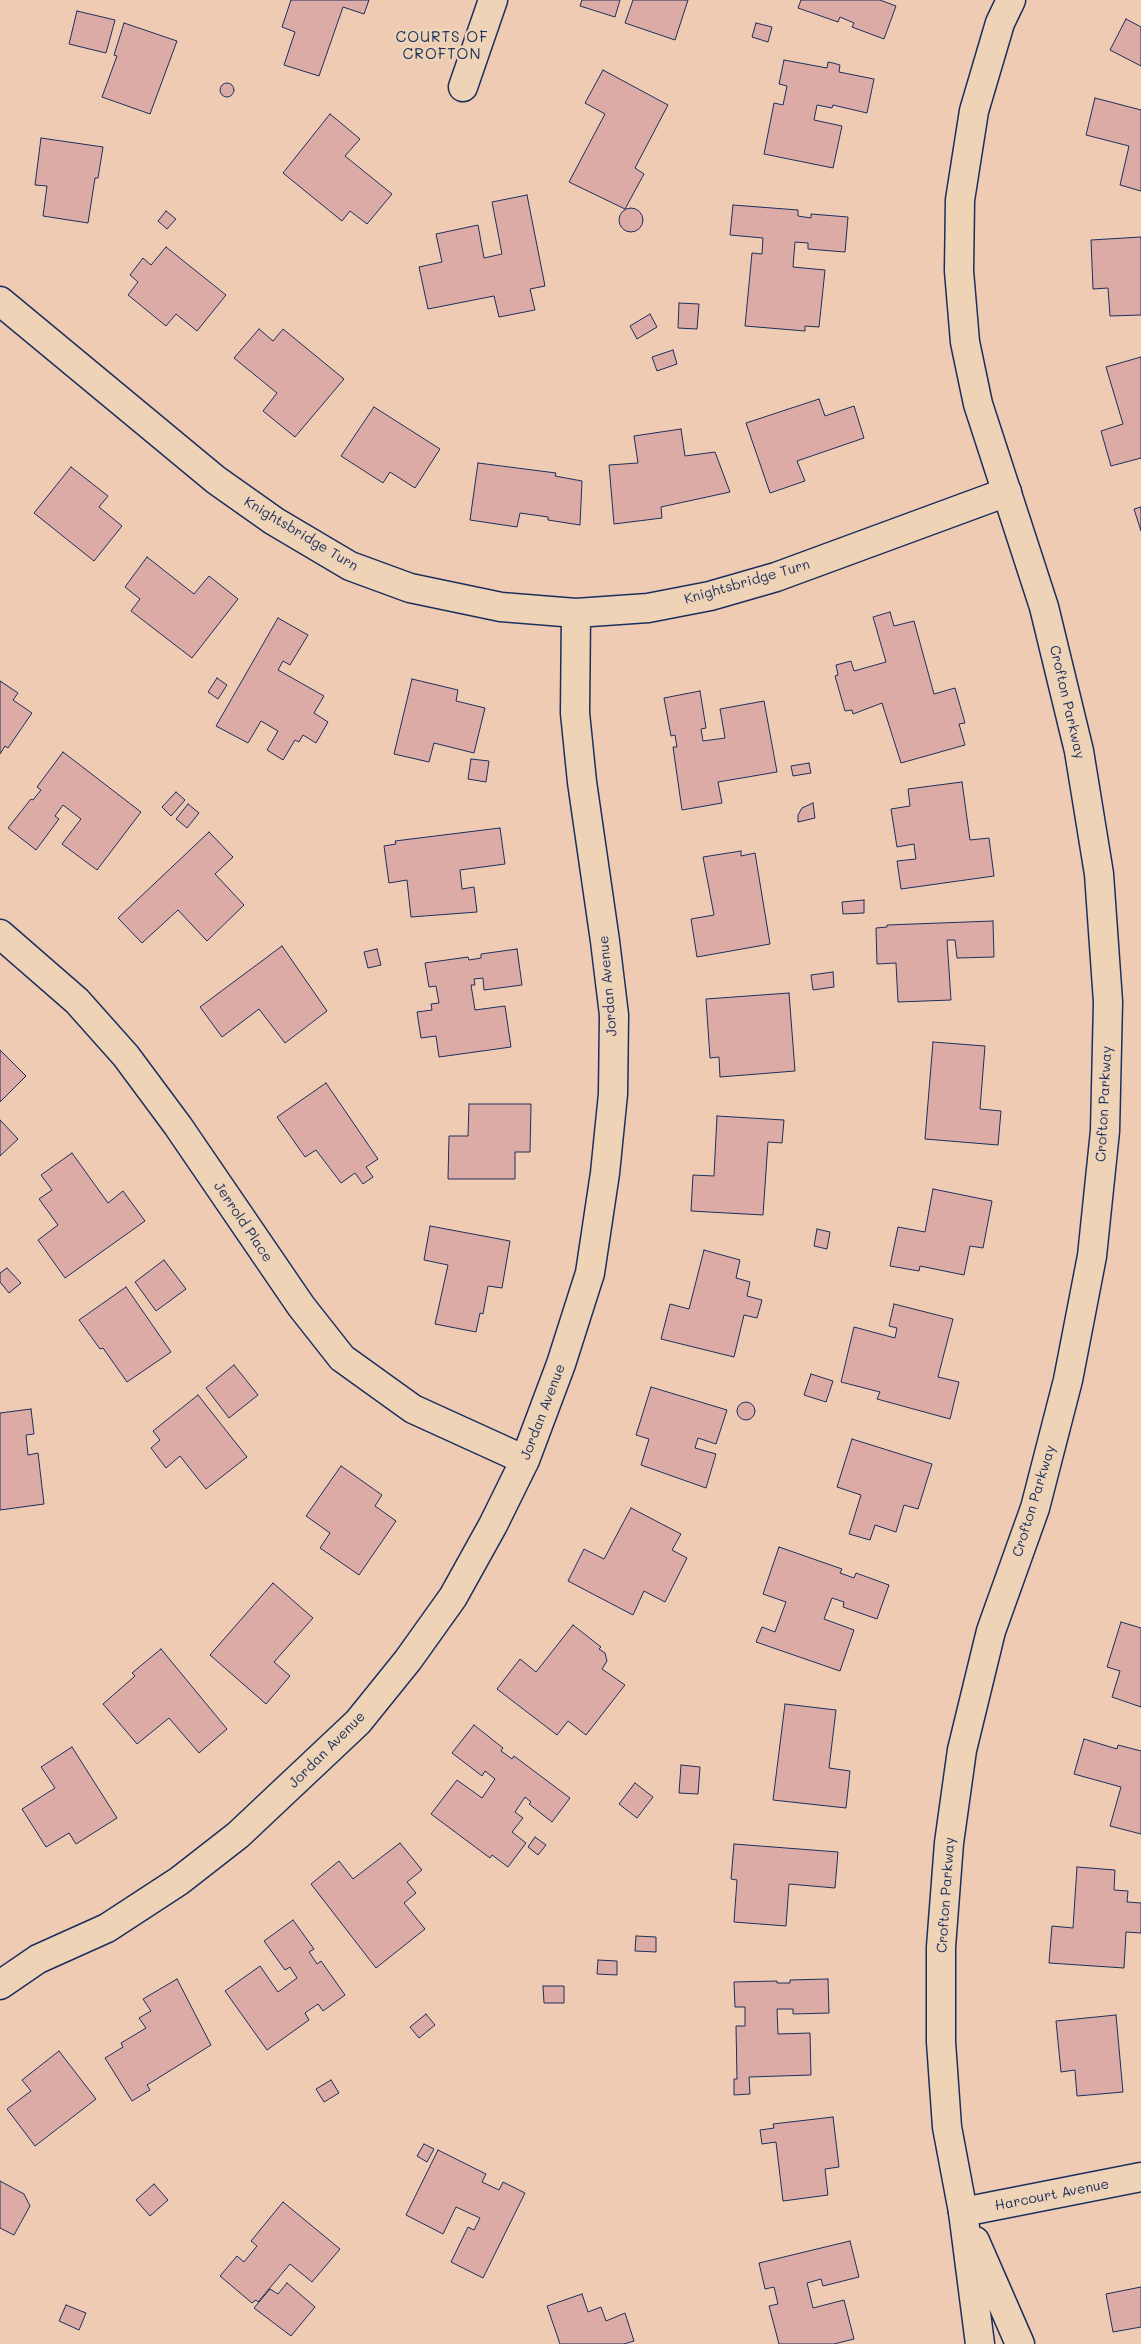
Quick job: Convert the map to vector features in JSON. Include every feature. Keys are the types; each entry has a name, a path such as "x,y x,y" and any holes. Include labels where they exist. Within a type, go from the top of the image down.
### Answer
{"street":[{"path":"463,86 492,0"},
{"name":"Crofton Parkway","path":"980,2344 963,2212 947,2127 941,2042 941,1947 949,1843 962,1750 991,1631 1035,1508 1068,1380 1092,1256 1105,1131 1108,1002 1099,874 1079,751 1044,607 978,404 965,342 958,271 960,200 974,110 1000,23 1011,0"},
{"name":"Knightsbridge Turn","path":"0,302 216,480 274,520 350,566 410,588 501,607 576,613 648,608 710,596 776,577 1007,492"},
{"name":"Jordan Avenue","path":"0,1985 38,1959 107,1928 179,1881 238,1835 358,1722 408,1660 453,1597 493,1525 525,1460 561,1364 590,1273 605,1173 613,1094 614,1015 582,782 575,713 576,613"},
{"name":"Jerrold Place","path":"0,934 27,955 77,1001 126,1056 178,1126 301,1306 342,1358 413,1409 525,1460"},
{"name":"Harcourt Avenue","path":"963,2212 1141,2177"},
{"name":"Crofton Parkway","path":"963,2212 1020,2344"}],"building":[{"path":"291,0 369,0 364,14 343,7 319,76 284,65 295,32 282,27"},
{"path":"582,0 620,0 615,17 580,6"},
{"path":"633,0 688,0 675,40 625,23"},
{"path":"801,0 880,0 896,6 884,39 852,27 854,23 840,17 838,22 798,8"},
{"path":"77,11 115,20 106,53 69,44"},
{"path":"1126,19 1141,27 1141,66 1110,50"},
{"path":"124,23 177,41 150,114 102,97 117,56 114,55"},
{"path":"756,23 772,27 768,42 752,37"},
{"path":"784,60 827,68 828,62 833,63 840,65 839,72 874,79 867,113 833,105 832,108 817,105 814,120 842,126 833,168 764,154 774,103 783,105 787,86 779,84"},
{"path":"603,70 668,105 635,168 644,174 625,209 569,182 605,114 585,103"},
{"path":"224,83 230,83 234,90 230,97 224,97 220,93 220,87"},
{"path":"1095,98 1141,110 1141,191 1120,185 1129,146 1086,135"},
{"path":"330,114 360,139 345,156 392,194 367,224 350,211 342,221 283,173"},
{"path":"41,138 103,147 98,178 95,178 88,223 43,216 47,186 35,185"},
{"path":"527,195 545,286 530,289 535,310 499,317 494,296 428,309 419,267 442,262 436,234 478,225 484,258 502,254 492,202"},
{"path":"733,205 798,210 798,216 811,218 811,214 848,217 845,252 808,249 808,243 795,242 793,267 825,270 819,327 805,326 805,331 745,326 752,253 762,254 763,238 730,235"},
{"path":"631,208 639,212 643,220 639,228 631,232 623,228 619,220 623,212"},
{"path":"166,211 176,219 167,229 158,221"},
{"path":"1141,237 1141,315 1110,316 1108,288 1093,289 1091,240"},
{"path":"166,247 226,295 197,331 176,314 166,326 128,295 138,282 130,275 143,258 151,265"},
{"path":"679,303 699,304 697,329 678,328"},
{"path":"650,314 657,327 637,339 630,326"},
{"path":"259,329 273,341 283,329 344,379 295,437 263,411 277,393 234,358"},
{"path":"673,350 677,364 657,371 652,357"},
{"path":"1141,357 1141,458 1111,466 1101,431 1123,424 1106,367"},
{"path":"819,399 825,416 854,406 864,438 797,461 805,481 770,493 746,423"},
{"path":"374,407 440,449 415,488 390,472 383,483 341,456"},
{"path":"681,429 685,456 715,452 730,492 661,507 662,518 614,524 609,465 638,463 634,436"},
{"path":"478,463 556,473 555,476 582,481 580,525 548,520 548,517 520,513 517,527 470,520"},
{"path":"71,467 108,496 99,507 122,526 94,561 34,513"},
{"path":"1141,507 1141,531 1134,509"},
{"path":"147,557 194,594 209,576 238,599 192,658 131,611 140,599 125,587"},
{"path":"890,612 894,626 914,621 934,694 955,688 965,723 959,724 965,745 901,763 882,703 853,714 852,710 845,711 835,676 838,675 836,665 851,661 854,671 886,662 873,617"},
{"path":"278,618 308,635 290,665 283,661 278,670 324,696 314,713 328,722 316,743 303,735 299,742 295,740 283,760 267,750 278,731 261,721 248,743 216,726"},
{"path":"217,678 227,685 218,699 208,692"},
{"path":"412,679 458,690 456,701 485,708 474,753 434,743 429,762 394,754"},
{"path":"0,681 18,693 13,700 32,713 8,748 5,746 0,754"},
{"path":"700,691 706,728 701,729 703,741 725,738 720,709 764,701 777,772 718,782 722,803 682,810 673,747 677,747 675,735 671,736 664,698"},
{"path":"63,752 141,812 97,870 62,844 81,819 63,805 55,816 59,819 36,850 8,828 31,799 33,800 41,790 37,787"},
{"path":"471,759 489,761 486,782 468,779"},
{"path":"809,763 811,773 793,776 791,766"},
{"path":"962,782 970,840 989,838 994,876 901,889 897,861 916,859 914,844 897,847 891,809 910,806 908,789"},
{"path":"176,792 185,800 171,816 162,807"},
{"path":"813,803 815,818 798,822 798,815 802,808"},
{"path":"188,804 199,813 187,828 176,819"},
{"path":"500,828 505,864 460,870 462,889 474,887 477,912 411,917 407,880 389,883 384,846 396,844 395,841"},
{"path":"209,832 233,857 215,874 244,905 207,941 178,910 142,943 118,918"},
{"path":"741,851 741,856 755,853 770,944 697,957 691,919 714,915 703,857"},
{"path":"864,900 864,913 843,914 842,902"},
{"path":"993,921 994,957 957,958 955,940 947,940 951,1000 898,1002 896,963 877,964 876,928 887,927 887,925"},
{"path":"282,946 327,1011 285,1043 259,1009 222,1037 200,1007"},
{"path":"377,949 381,965 368,968 364,952"},
{"path":"517,949 522,985 484,990 483,978 474,979 475,985 471,985 475,1010 505,1006 511,1047 439,1057 436,1036 421,1038 417,1012 432,1010 431,1004 439,1003 436,986 429,987 425,963 468,957 469,960 481,958 481,954"},
{"path":"833,972 834,987 813,990 811,975"},
{"path":"789,993 795,1071 720,1077 719,1057 710,1058 706,999"},
{"path":"933,1042 985,1046 980,1109 1001,1111 998,1145 925,1139"},
{"path":"0,1050 26,1076 0,1102"},
{"path":"326,1083 378,1159 366,1167 373,1177 363,1184 355,1173 341,1183 316,1150 305,1157 277,1117"},
{"path":"469,1104 531,1104 530,1152 515,1152 515,1179 448,1179 449,1136 468,1136"},
{"path":"717,1116 784,1120 782,1143 768,1142 763,1215 691,1211 693,1175 714,1176"},
{"path":"0,1120 18,1139 0,1156"},
{"path":"72,1153 108,1203 123,1191 145,1221 65,1278 38,1240 58,1225 39,1199 52,1190 41,1175"},
{"path":"933,1189 992,1201 983,1248 970,1246 964,1275 920,1266 919,1271 890,1266 898,1227 925,1232"},
{"path":"430,1226 510,1241 502,1288 488,1286 483,1314 480,1313 476,1332 435,1324 448,1265 424,1260"},
{"path":"817,1229 830,1232 827,1249 814,1246"},
{"path":"704,1250 740,1260 736,1278 750,1282 747,1296 762,1300 757,1318 744,1315 734,1357 661,1339 670,1304 689,1309"},
{"path":"164,1260 186,1289 156,1311 135,1282"},
{"path":"7,1268 21,1283 9,1293 0,1282 0,1273"},
{"path":"126,1287 171,1352 127,1382 103,1348 100,1349 79,1320"},
{"path":"894,1304 953,1319 938,1377 959,1382 950,1419 877,1399 880,1392 841,1382 854,1327 895,1338 897,1328 889,1326"},
{"path":"234,1365 258,1395 229,1418 206,1388"},
{"path":"811,1374 833,1381 826,1402 804,1395"},
{"path":"651,1387 727,1410 716,1444 698,1438 695,1448 716,1454 706,1488 641,1465 649,1439 636,1435"},
{"path":"198,1395 247,1457 206,1489 180,1456 166,1468 151,1448 160,1440 153,1431"},
{"path":"742,1402 750,1402 755,1407 753,1418 742,1420 737,1415 737,1407"},
{"path":"31,1409 34,1434 26,1435 28,1455 38,1453 44,1504 0,1510 0,1413"},
{"path":"852,1439 932,1464 918,1509 904,1505 896,1532 875,1525 870,1540 849,1534 861,1495 837,1487"},
{"path":"341,1466 382,1495 375,1506 396,1521 359,1575 320,1548 330,1533 306,1516"},
{"path":"631,1508 681,1534 672,1550 687,1558 665,1602 644,1591 633,1615 568,1581 584,1549 604,1559"},
{"path":"779,1547 842,1569 840,1573 854,1578 856,1573 889,1585 877,1619 843,1607 844,1602 832,1598 824,1619 854,1630 840,1671 756,1642 762,1627 775,1632 786,1602 763,1594"},
{"path":"273,1583 313,1618 274,1662 290,1676 266,1704 210,1655"},
{"path":"1121,1622 1141,1628 1141,1707 1112,1697 1120,1671 1107,1667"},
{"path":"573,1625 601,1647 599,1649 605,1653 607,1661 602,1669 625,1685 586,1735 568,1721 557,1735 497,1689 520,1659 536,1672"},
{"path":"161,1649 227,1729 199,1753 169,1718 137,1744 103,1704 135,1676 132,1673"},
{"path":"785,1704 836,1710 829,1768 850,1771 846,1808 773,1800"},
{"path":"474,1725 503,1748 501,1751 512,1759 514,1756 570,1798 552,1822 529,1804 531,1802 525,1797 515,1812 523,1818 512,1832 526,1843 508,1867 492,1855 490,1858 431,1814 457,1780 482,1798 495,1779 485,1771 482,1776 452,1753"},
{"path":"1084,1739 1117,1749 1118,1745 1141,1751 1141,1834 1110,1826 1121,1787 1074,1774"},
{"path":"72,1747 117,1818 76,1844 69,1833 46,1847 22,1809 55,1788 41,1767"},
{"path":"681,1765 700,1767 698,1794 679,1793"},
{"path":"635,1783 653,1797 637,1818 619,1804"},
{"path":"535,1837 546,1845 538,1855 528,1847"},
{"path":"400,1843 422,1870 407,1882 416,1893 404,1903 425,1929 376,1968 311,1884 339,1861 353,1879"},
{"path":"734,1844 838,1852 835,1888 789,1884 786,1926 734,1922 737,1880 731,1879"},
{"path":"1077,1867 1115,1870 1114,1890 1128,1891 1127,1902 1141,1903 1141,1933 1126,1932 1124,1968 1049,1963 1052,1926 1073,1928"},
{"path":"293,1920 314,1949 309,1952 317,1964 321,1961 345,1995 323,2011 318,2004 305,2013 309,2020 267,2050 225,1991 260,1966 278,1992 297,1978 290,1967 285,1970 264,1941"},
{"path":"636,1936 656,1937 656,1952 635,1951"},
{"path":"598,1960 617,1961 617,1975 597,1974"},
{"path":"177,1979 211,2045 147,2085 150,2090 132,2101 105,2058 123,2047 121,2043 146,2028 139,2018 151,2011 143,1999"},
{"path":"828,1979 829,2013 793,2014 793,2009 777,2009 778,2034 810,2033 811,2075 749,2077 750,2094 734,2095 734,2079 737,2079 736,2026 745,2026 745,2007 735,2007 734,1982 777,1981 777,1983 790,1983 790,1980"},
{"path":"543,1986 564,1986 564,2003 544,2003"},
{"path":"426,2014 435,2025 419,2038 410,2027"},
{"path":"1116,2015 1123,2092 1077,2096 1075,2070 1061,2072 1056,2021"},
{"path":"59,2051 96,2099 35,2146 7,2109 31,2091 22,2080"},
{"path":"331,2080 339,2093 324,2102 316,2089"},
{"path":"833,2117 839,2167 825,2169 828,2195 783,2201 776,2142 762,2144 760,2130 774,2128 773,2124"},
{"path":"424,2144 434,2149 427,2162 417,2156"},
{"path":"438,2150 486,2174 482,2182 499,2190 503,2182 525,2193 483,2278 451,2262 468,2227 474,2230 480,2218 456,2207 443,2234 406,2215"},
{"path":"0,2181 24,2194 30,2206 14,2235 0,2228"},
{"path":"154,2184 168,2200 150,2216 136,2200"},
{"path":"283,2202 340,2249 312,2282 290,2264 258,2302 256,2300 252,2303 220,2276 237,2256 244,2262 257,2246 251,2241"},
{"path":"850,2241 859,2277 823,2286 821,2279 807,2283 813,2308 844,2300 854,2339 834,2344 779,2344 769,2306 778,2304 774,2287 765,2289 759,2263"},
{"path":"287,2283 315,2307 291,2336 254,2308 270,2289 278,2294"},
{"path":"1141,2287 1141,2327 1113,2332 1106,2294"},
{"path":"582,2294 588,2312 601,2307 606,2321 625,2313 634,2341 624,2344 560,2344 547,2306"},
{"path":"66,2305 86,2313 79,2330 59,2321"}],"district":[{"name":"COURTS OF CROFTON","path":"442,46"}]}
